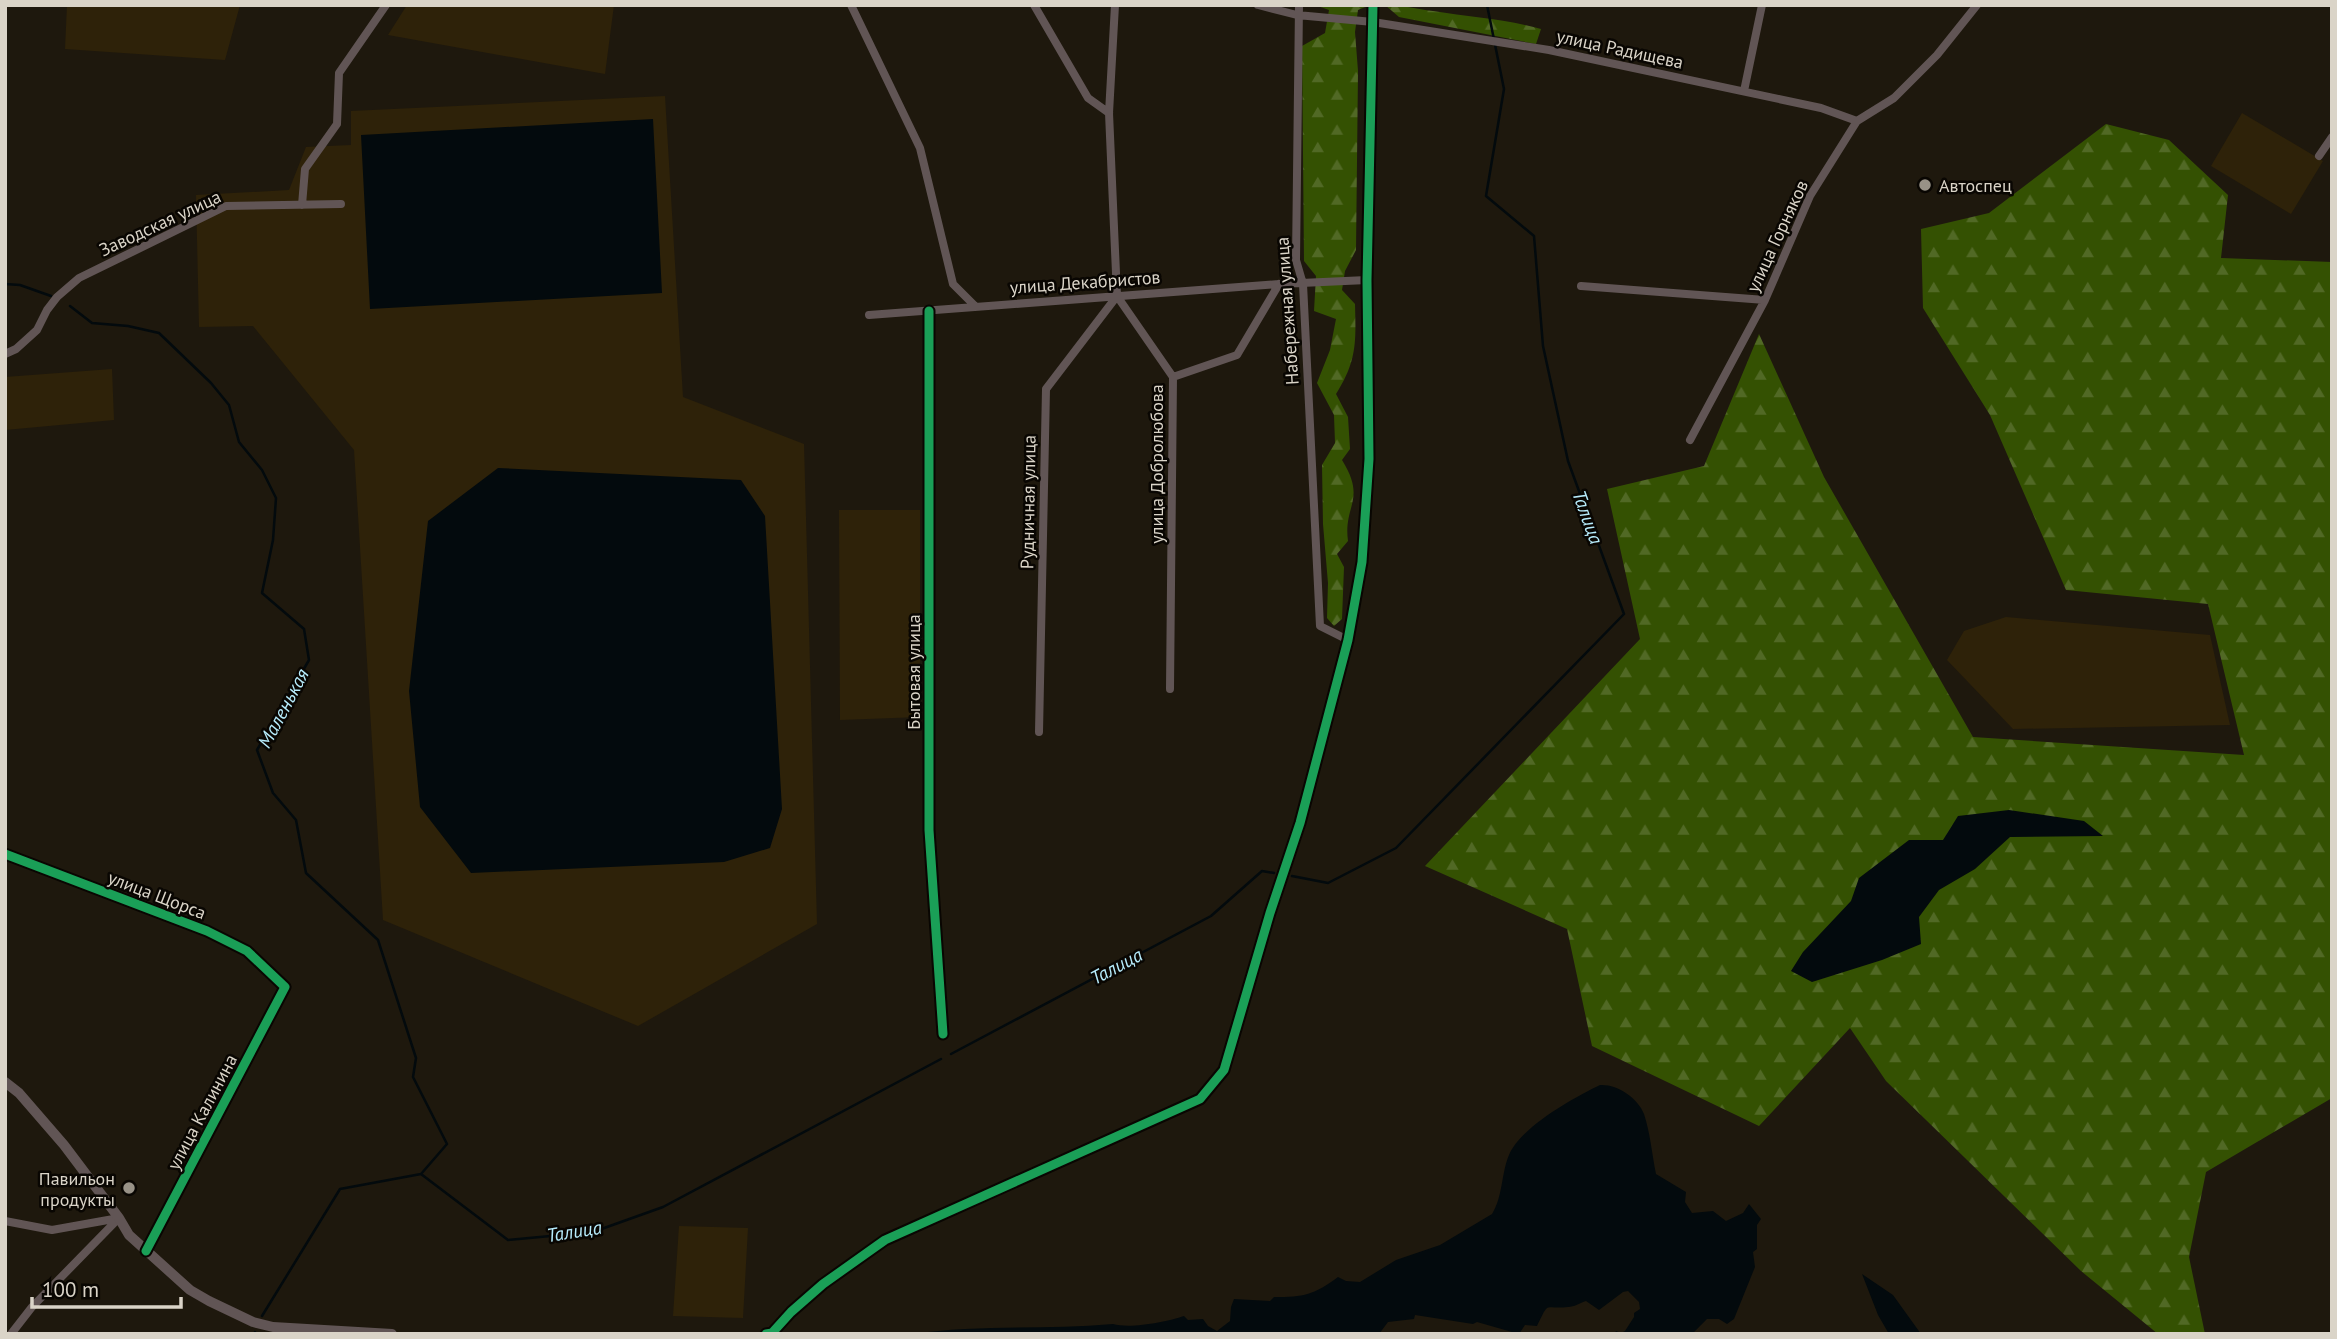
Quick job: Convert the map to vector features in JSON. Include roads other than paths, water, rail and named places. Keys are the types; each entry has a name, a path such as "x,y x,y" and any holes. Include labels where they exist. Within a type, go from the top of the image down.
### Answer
{"street":[{"path":"302,205 306,169 337,124 339,73 386,5"},
{"path":"851,5 920,148 953,284 975,306"},
{"path":"1034,5 1088,98 1109,113"},
{"path":"1115,5 1109,113 1117,296"},
{"name":"улица Радищева","path":"1258,5 1297,15 1373,22 1549,50 1821,108 1857,121"},
{"name":"Набережная улица","path":"1299,5 1296,260 1304,284 1320,626 1348,640"},
{"path":"766,1334 772,1334 791,1312 823,1284 885,1240 1200,1099 1224,1070 1270,913 1300,823 1348,640 1362,562 1369,459 1367,280 1373,5"},
{"path":"1744,91 1762,5"},
{"name":"улица Горняков","path":"1690,440 1765,300 1810,196 1857,121 1894,98 1937,55 1977,5"},
{"path":"2319,156 2332,137"},
{"name":"Заводская улица","path":"5,354 16,349 37,330 52,304 79,278 226,206 341,204"},
{"name":"улица Декабристов","path":"869,315 1279,284 1367,280"},
{"path":"1173,377 1237,355 1279,284"},
{"path":"1581,286 1765,300"},
{"name":"улица Добролюбова","path":"1117,296 1173,377 1170,689"},
{"name":"Рудничная улица","path":"1040,732 1046,389 1117,296"},
{"name":"Бытовая улица","path":"929,311 929,830 943,1034"},
{"name":"улица Щорса","path":"5,854 207,931 247,951 285,987"},
{"name":"улица Калинина","path":"146,1251 285,987"},
{"path":"5,1082 19,1093 64,1145 119,1217 129,1235 190,1290 253,1322 273,1327 392,1334"},
{"path":"5,1221 52,1230 119,1217"},
{"path":"11,1334 32,1307 119,1217"}],"waterway":[{"name":"Талица","path":"1292,876 1328,883 1396,848 1624,614 1568,461 1543,346 1534,236 1486,196 1504,89 1487,5"},
{"name":"Маленькая","path":"5,284 20,285 51,296"},
{"name":"Маленькая","path":"70,306 92,323 128,326 159,333 211,383 229,405 239,442 262,470 276,498 273,540 262,593 304,629 309,660 257,750 273,793 296,820 306,873 378,940 416,1058 413,1077 447,1144 421,1174"},
{"name":"Талица","path":"951,1054 1211,916 1262,871 1274,873"},
{"name":"Талица","path":"262,1316 340,1189 421,1174 508,1240 593,1232 663,1207 941,1059"}],"place":[{"name":"Автоспец","path":"1925,185"},
{"name":"Павильон продукты","path":"129,1188"}]}
